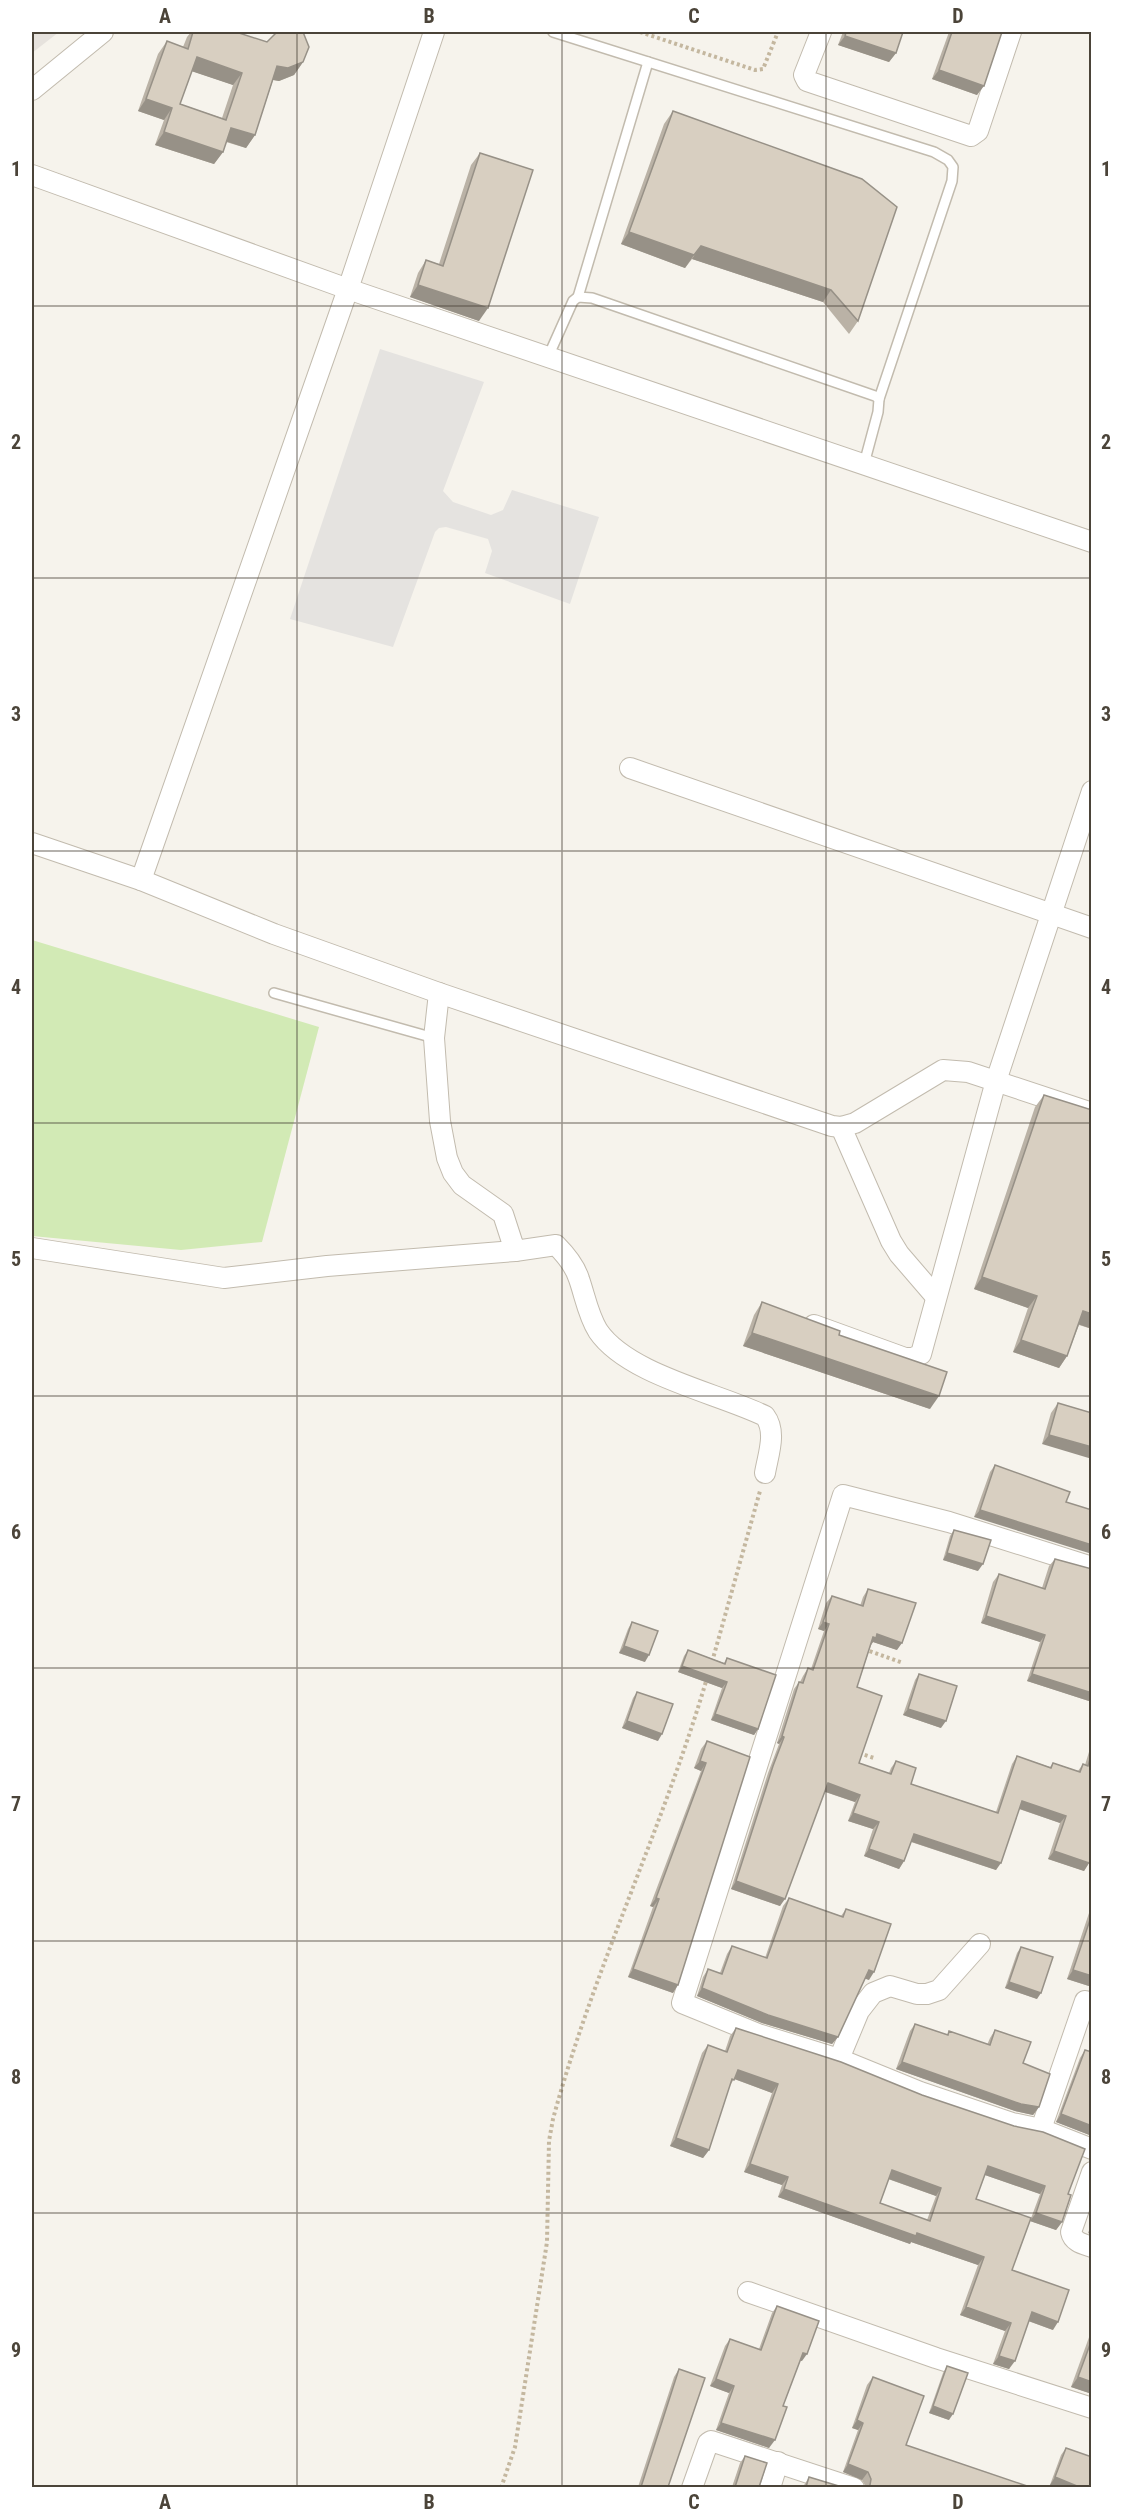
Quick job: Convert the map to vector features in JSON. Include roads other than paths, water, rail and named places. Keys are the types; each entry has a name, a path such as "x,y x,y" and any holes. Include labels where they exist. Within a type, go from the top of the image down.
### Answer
{"street":[{"path":"32,90 103,32"},
{"path":"141,880 348,289 434,32"},
{"path":"821,32 804,75 807,81 970,136 978,131 1011,32"},
{"path":"32,174 348,289 1092,542"},
{"path":"630,768 1092,928"},
{"path":"796,1318 892,1353 913,1358 921,1354 925,1347 936,1297 996,1081 1092,791"},
{"path":"32,843 141,880 274,934 439,993 832,1126 841,1127 855,1123 943,1070 968,1072 1092,1113"},
{"path":"439,993 434,1038 440,1121 447,1158 453,1173 462,1185 503,1214 514,1251"},
{"path":"841,1127 891,1242 936,1297"},
{"path":"32,1248 224,1278 327,1266 514,1251 556,1245 572,1263 598,1331 626,1358 765,1416 771,1426 765,1473"},
{"path":"1092,1567 949,1522 843,1495 682,2003 758,2034 839,2059 920,2092 1011,2123 1041,2129 1092,2149"},
{"path":"839,2059 859,2011 873,1993 890,1986 917,1994 939,1990 980,1944"},
{"path":"1041,2129 1085,2001"},
{"path":"1092,2172 1071,2232 1079,2243 1092,2247"},
{"path":"748,2292 936,2358 1092,2408"},
{"path":"692,2487 710,2441 854,2487"},
{"path":"770,2487 778,2462"}],"lane":[{"path":"553,32 934,152 948,160 953,167 952,181 879,399 878,412 864,464"},
{"path":"548,357 567,311 578,297 648,62"},
{"path":"578,297 592,298 879,399"},
{"path":"274,993 434,1038"}]}
